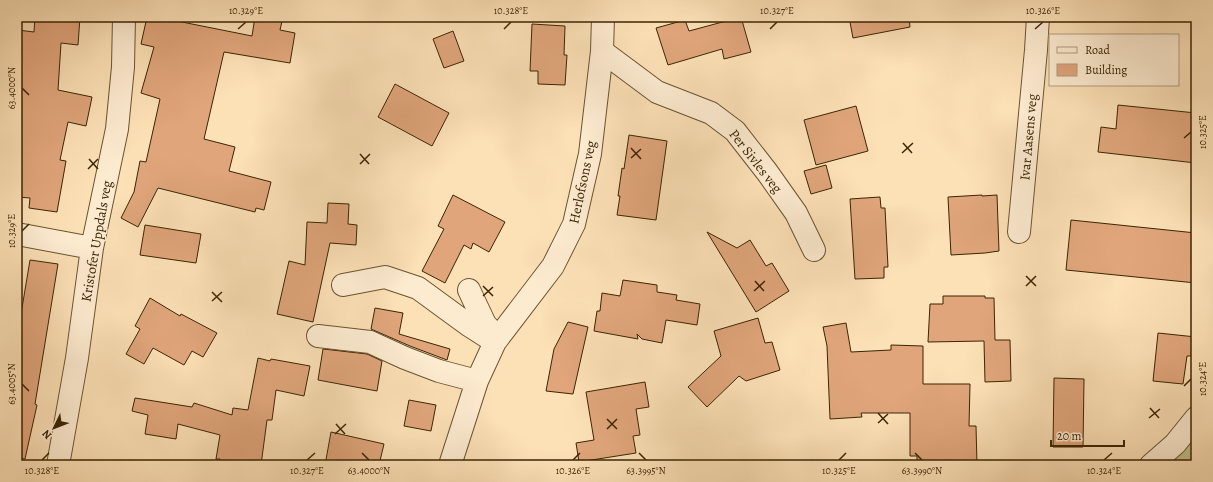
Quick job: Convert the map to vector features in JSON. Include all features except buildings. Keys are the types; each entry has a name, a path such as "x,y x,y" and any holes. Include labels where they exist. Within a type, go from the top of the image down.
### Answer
{"street":[{"name":"Kristofer Uppdals veg","path":"58,465 77,358 92,248 117,129 123,67 124,17"},
{"path":"602,51 603,17"},
{"name":"Ivar Aasens veg","path":"1019,232 1038,17"},
{"name":"Per Sivles veg","path":"602,51 657,92 711,112 735,131 767,172 796,213 814,250"},
{"name":"Herlofsons veg","path":"450,465 477,381 496,340 553,266 574,224 590,154 602,51"},
{"path":"17,234 92,248"},
{"path":"343,285 385,277 418,288 470,326 496,340"},
{"path":"469,290 484,324 496,340"},
{"path":"318,336 370,342 439,371 477,381"},
{"path":"1151,465 1175,444 1196,418"}],"shaded area":[{"path":"1196,432 1196,465 1167,465"}]}
